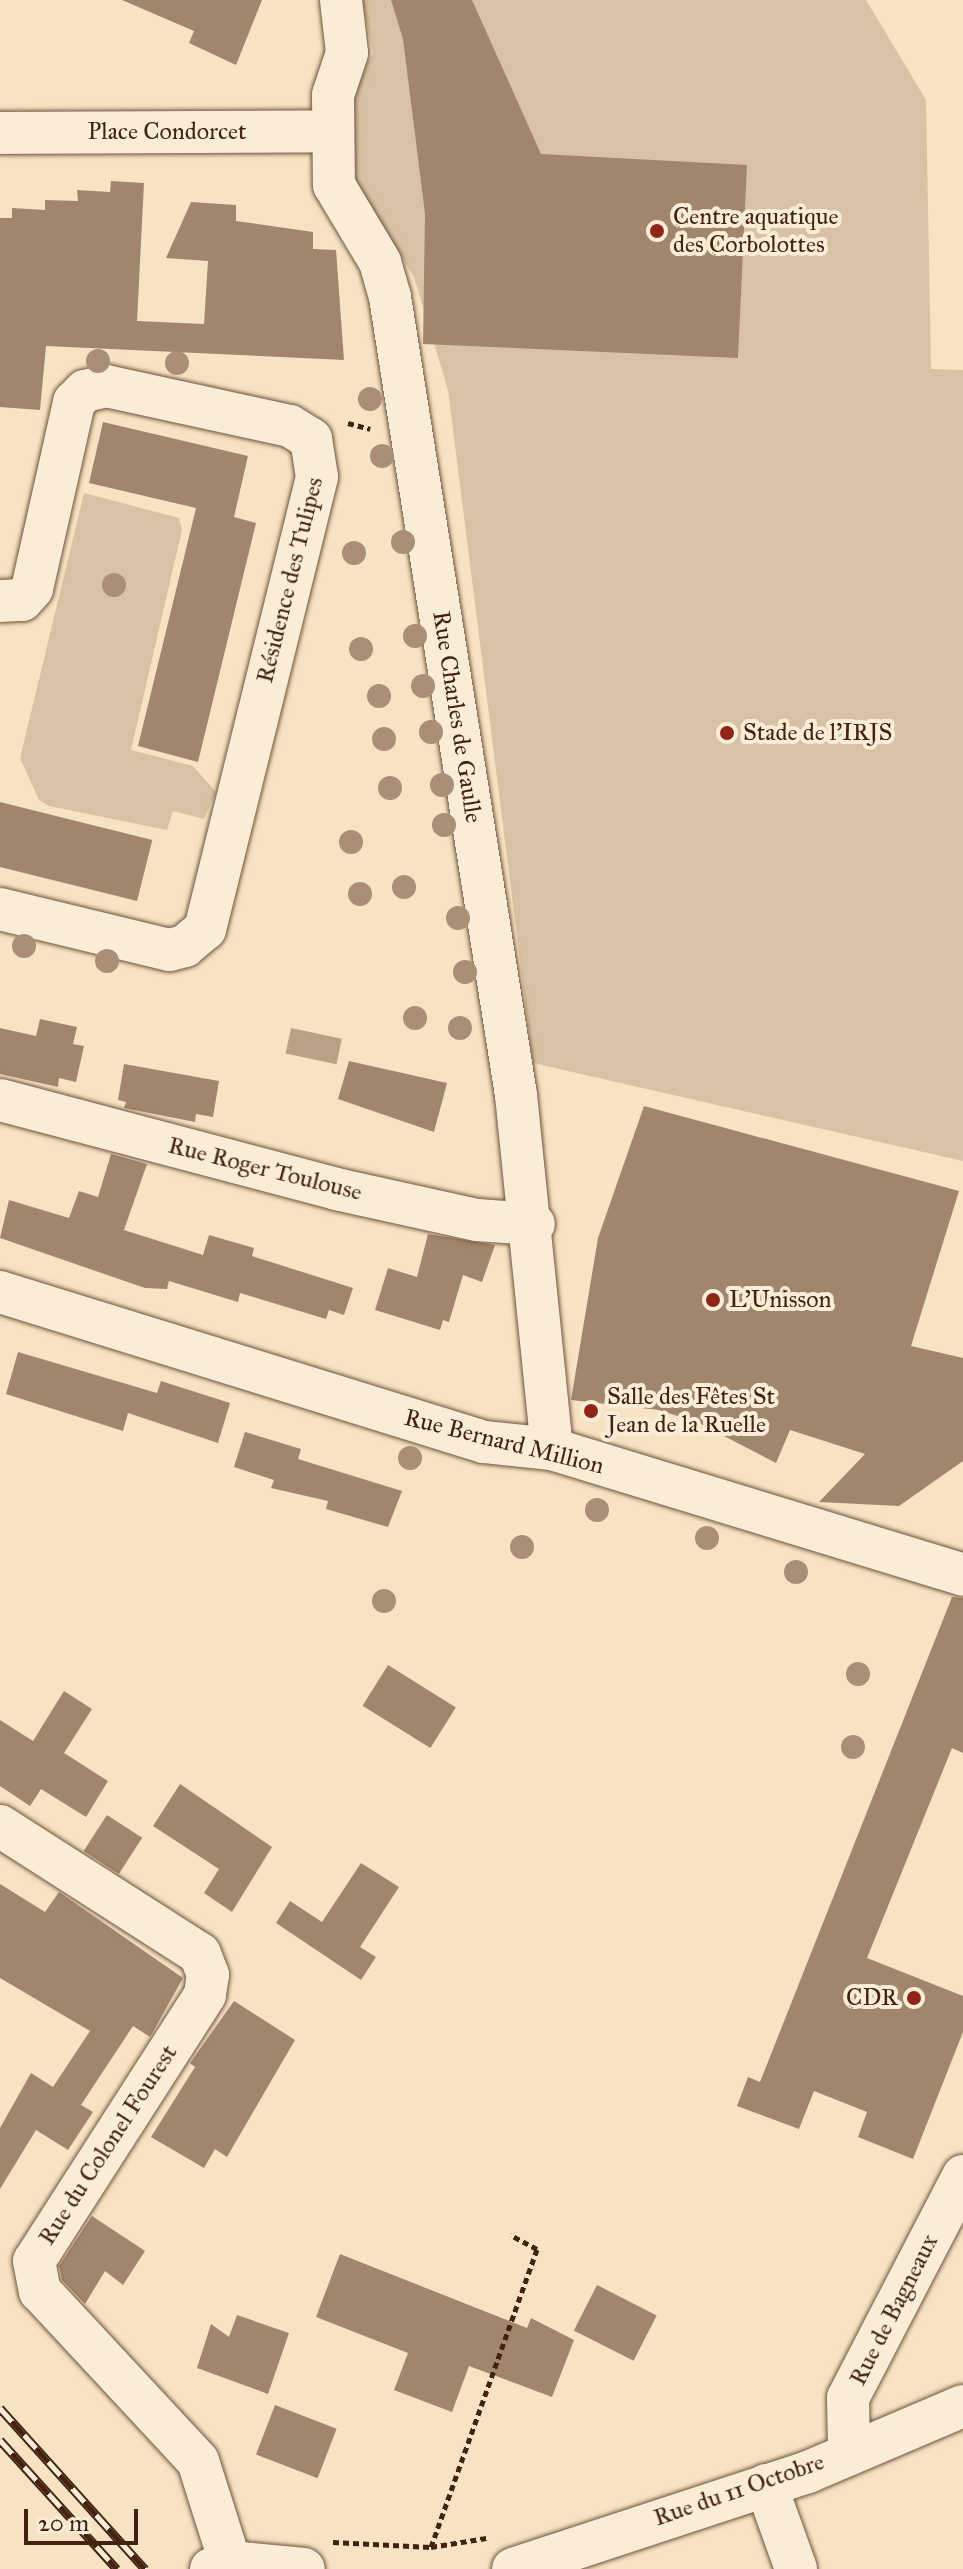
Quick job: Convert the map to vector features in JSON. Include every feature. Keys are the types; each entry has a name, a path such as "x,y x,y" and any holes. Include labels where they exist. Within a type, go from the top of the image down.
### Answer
{"street":[{"name":"Rue Charles de Gaulle","path":"341,0 347,53 333,95 334,185 380,262 390,297 534,1224 552,1449"},
{"name":"Place Condorcet","path":"0,133 333,131"},
{"name":"Résidence des Tulipes","path":"0,601 22,600 32,589 74,402 85,391 121,390 290,426 311,439 317,477 205,929 185,946 169,950 0,909"},
{"name":"Rue Roger Toulouse","path":"0,1100 336,1189 477,1220 534,1224"},
{"name":"Rue Bernard Million","path":"0,1292 484,1442 552,1449 963,1575"},
{"name":"Rue du Colonel Fourest","path":"0,1826 200,1954 208,1975 205,1995 34,2261 40,2291 198,2461 220,2566"},
{"name":"Rue de Bagneaux","path":"849,2449 848,2398 963,2176"},
{"name":"Rue du 11 Octobre","path":"506,2552 766,2485 849,2449 963,2406"},
{"path":"766,2485 796,2569"},
{"path":"220,2566 311,2555"}],"path":[{"path":"431,2547 537,2249 511,2235"},
{"path":"311,2555 431,2547 506,2552"}],"shaded area":[{"name":"Stade de l'IRJS","path":"362,0 866,0 926,100 931,369 963,370 963,1161 533,1063 448,390 414,277 356,185 349,100 373,53"},
{"path":"84,493 179,518 182,530 131,750 193,766 216,792 204,819 173,811 167,830 49,806 39,800 20,758"},
{"path":"291,1028 342,1039 336,1064 286,1053"}],"building":[{"path":"122,0 262,0 236,65 189,43 194,31"},
{"path":"391,0 472,0 541,154 747,165 738,358 423,344 425,214 403,39"},
{"path":"111,181 144,183 137,321 204,324 208,261 166,258 191,202 236,205 236,221 313,232 313,249 336,250 344,360 46,346 40,410 0,407 0,218 12,218 12,208 45,210 45,200 78,201 77,190 110,192"},
{"path":"103,422 248,456 234,517 256,523 198,762 138,746 196,508 89,483"},
{"path":"0,802 152,840 137,901 0,867"},
{"path":"40,1019 77,1027 73,1044 84,1046 76,1082 59,1078 58,1087 0,1074 0,1028 36,1036"},
{"path":"349,1061 447,1083 434,1132 338,1099"},
{"path":"124,1064 219,1081 213,1117 196,1114 195,1122 124,1108 126,1102 118,1100"},
{"name":"L'Unisson","path":"644,1106 959,1191 911,1346 963,1358 963,1461 899,1506 819,1502 865,1454 790,1430 776,1463 699,1423 659,1410 571,1400 598,1238"},
{"path":"111,1154 147,1164 124,1230 203,1255 209,1235 254,1248 252,1256 353,1288 344,1315 329,1310 326,1319 240,1293 238,1302 169,1281 167,1289 145,1288 0,1238 9,1200 69,1218 79,1191 98,1197"},
{"path":"428,1234 495,1245 482,1282 463,1275 449,1322 443,1320 440,1330 375,1310 388,1268 417,1277"},
{"path":"18,1352 157,1393 161,1381 230,1403 218,1443 128,1413 123,1431 6,1394"},
{"path":"245,1432 301,1449 298,1459 402,1491 388,1527 326,1509 328,1501 271,1488 274,1480 234,1467"},
{"path":"952,1597 963,1598 963,1753 952,1748 867,1958 963,1996 963,2032 913,2159 858,2137 867,2112 814,2091 799,2129 737,2106 748,2077 760,2082"},
{"path":"388,1665 456,1707 430,1748 363,1706"},
{"path":"64,1691 92,1709 64,1753 108,1781 86,1817 41,1789 30,1806 0,1786 0,1720 33,1741"},
{"path":"180,1784 272,1847 232,1912 204,1893 219,1869 153,1826"},
{"path":"107,1815 142,1838 119,1874 84,1851"},
{"path":"361,1863 399,1887 360,1947 376,1957 361,1980 276,1923 290,1901 322,1922"},
{"path":"0,1884 45,1912 59,1892 183,1978 150,2037 133,2026 81,2105 93,2112 68,2150 36,2130 0,2189 0,2128 31,2073 53,2087 90,2031 0,1978"},
{"path":"234,2001 295,2040 227,2157 215,2149 204,2168 151,2137 195,2067 190,2063"},
{"path":"92,2216 145,2251 123,2285 105,2271 85,2304 62,2280 59,2266"},
{"path":"340,2254 527,2328 531,2318 574,2340 552,2397 469,2366 452,2412 394,2390 408,2353 316,2317"},
{"path":"597,2285 657,2315 634,2361 574,2330"},
{"path":"237,2315 289,2333 268,2394 197,2368 211,2324 229,2337"},
{"path":"275,2405 337,2429 318,2478 256,2454"}],"railway":[{"path":"0,2408 145,2569"},
{"path":"0,2440 117,2569"}],"place":[{"name":"Centre aquatique des Corbolottes","path":"657,231"},
{"name":"Stade de l'IRJS","path":"727,733"},
{"name":"L'Unisson","path":"713,1300"},
{"name":"Salle des Fêtes St Jean de la Ruelle","path":"591,1411"},
{"name":"CDR","path":"914,1998"}]}
